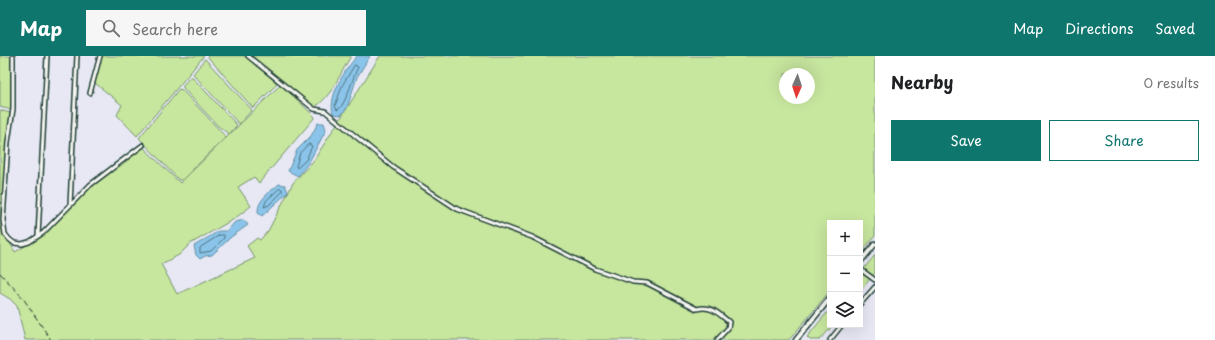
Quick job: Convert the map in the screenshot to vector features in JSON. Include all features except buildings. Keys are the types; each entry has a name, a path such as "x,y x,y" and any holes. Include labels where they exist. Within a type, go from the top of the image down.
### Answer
{"main road":[{"path":"863,258 875,244"},
{"path":"796,340 827,302"}],"street":[{"path":"13,56 13,109 6,163 3,228 9,239 14,243 22,244 29,242 50,228 99,178 136,152 143,145"},
{"path":"38,236 47,56"},
{"path":"70,206 77,56"},
{"path":"90,93 100,56"},
{"path":"248,56 314,109 325,111 393,167 457,209 532,237 595,269 633,282 647,283 697,309 704,307 713,309 729,322 728,328 717,340"},
{"path":"863,271 875,280"},
{"path":"863,300 875,286"},
{"path":"830,340 840,328"}],"green space":[{"path":"0,56 12,56 12,110 0,107"},
{"path":"101,56 204,56 137,136 117,115 122,105 95,83"},
{"path":"207,56 246,56 276,82 276,85 253,108"},
{"path":"249,56 351,56 331,91 321,103 314,108"},
{"path":"380,56 875,56 875,236 863,250 863,220 827,220 827,295 789,340 25,340 17,306 10,299 0,293 0,110 10,113 1,227 15,252 47,230 82,195 110,170 143,147 180,183 281,84 315,117 259,183 254,177 238,187 251,206 234,219 190,244 179,255 161,264 177,294 255,258 247,246 257,238 260,240 268,231 293,183 314,160"},
{"path":"205,59 252,110 239,124 193,74"},
{"path":"191,76 237,125 229,134 218,126 183,88 183,85"},
{"path":"179,89 182,90 226,137 182,180 179,180 139,138"},
{"path":"875,255 875,273 863,287 863,269"},
{"path":"827,313 827,328 830,328 820,340 810,340 807,337"}],"water":[{"path":"357,56 370,56 357,77 347,108 341,115 333,114 332,107 335,91 347,68"},
{"path":"318,123 324,123 326,130 309,162 298,176 288,171 297,150 311,136"},
{"path":"279,184 285,185 288,192 262,216 258,213 258,208 262,200"},
{"path":"244,220 248,225 231,237 212,255 205,256 200,259 196,255 194,246 219,231 227,231 235,222"}],"railway":[{"path":"0,273 23,298 51,340"}]}
